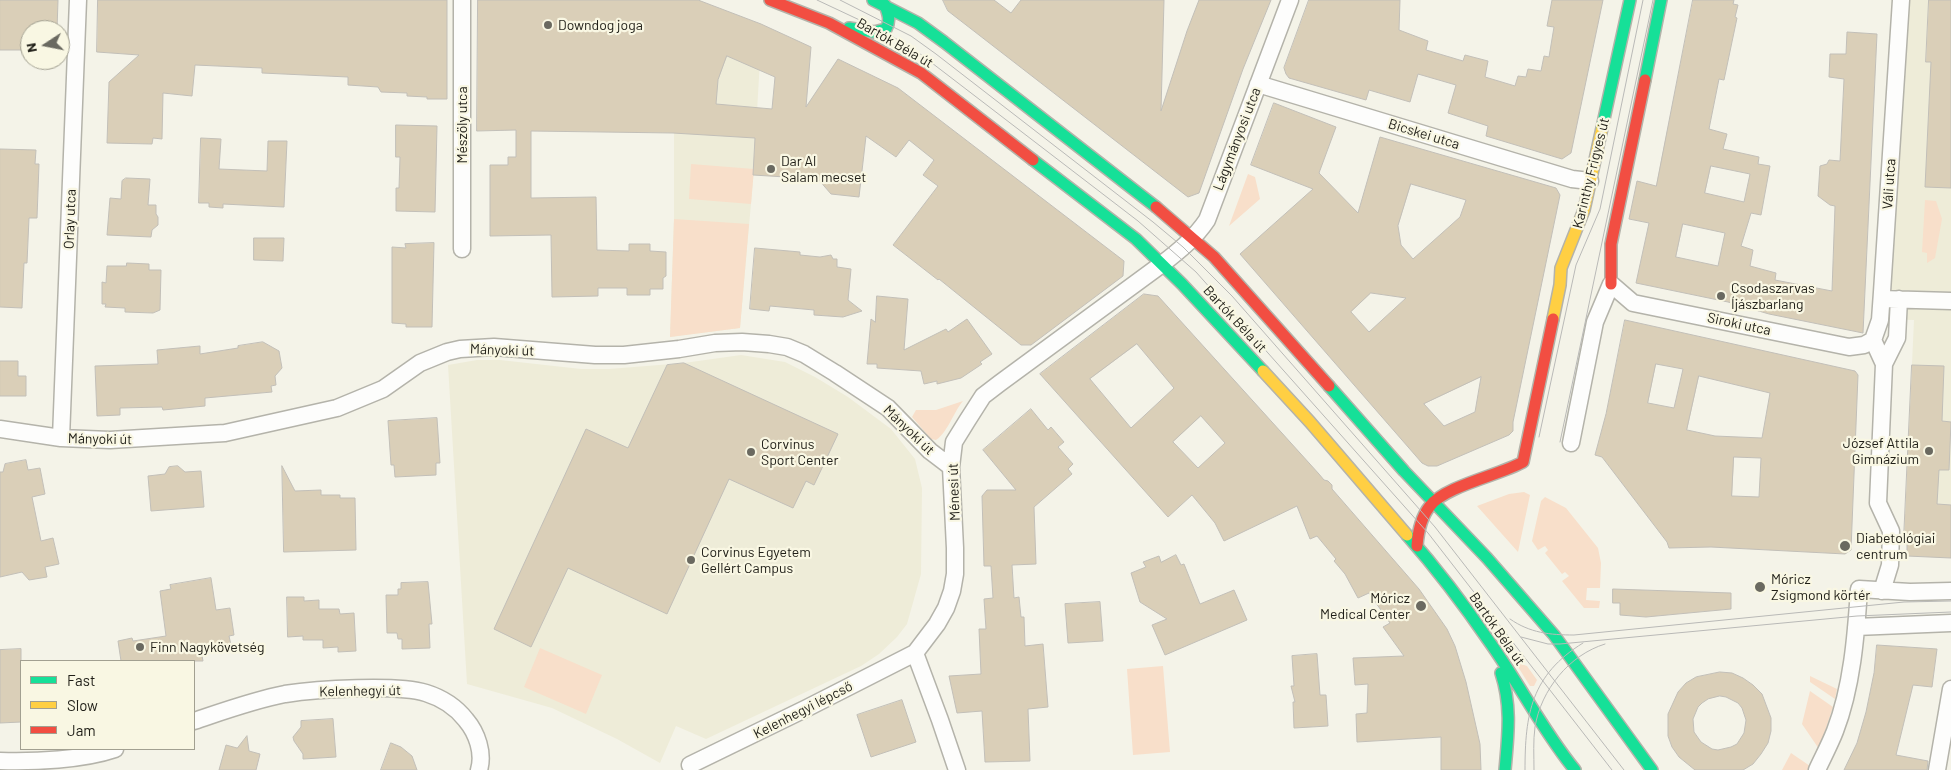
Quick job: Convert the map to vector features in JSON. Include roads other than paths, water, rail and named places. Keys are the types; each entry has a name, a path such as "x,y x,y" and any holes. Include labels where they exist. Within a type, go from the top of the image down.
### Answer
{"main road":[{"name":"Bartók Béla út","path":"770,0 829,23 921,73 1136,238 1310,422 1417,546 1491,644 1556,747 1575,770"},
{"name":"Bartók Béla út","path":"873,0 918,23 944,42 1151,203 1214,257 1404,471 1434,500 1554,635 1652,770"},
{"name":"Karinthy Frigyes út","path":"1434,500 1523,462 1562,268 1584,210 1630,0"},
{"path":"1611,284 1611,244 1661,0"},
{"path":"829,23 878,33 883,31 889,24 889,14 885,5"},
{"path":"1417,546 1422,520 1434,500"},
{"path":"1491,644 1508,690 1511,717 1505,770"}],"street":[{"name":"Orlay utca","path":"61,438 78,0"},
{"name":"Mészöly utca","path":"462,0 462,249"},
{"name":"Lágymányosi utca","path":"1162,264 1193,238 1207,220 1290,0"},
{"name":"Váli utca","path":"1873,340 1880,320 1882,299 1901,0"},
{"name":"Bicskei utca","path":"1258,84 1572,178 1590,181"},
{"name":"Ménesi út","path":"915,653 941,616 953,582 955,548 951,467 954,442 983,396 1162,264"},
{"name":"Siroki utca","path":"1611,284 1633,302 1849,347 1864,345 1873,340"},
{"path":"1571,443 1595,322 1611,284"},
{"path":"1882,299 1951,301"},
{"path":"1882,590 1890,565 1891,531 1878,503 1884,364 1897,338 1899,299"},
{"path":"1873,340 1884,364"},
{"name":"Mányoki út","path":"0,429 61,438 110,440 217,433 252,428 337,408 383,388 420,363 460,348 494,347 595,355 624,355 715,343 742,342 787,347 804,354 888,408 930,451 951,467"},
{"path":"1817,770 1838,722 1846,690 1856,627 1859,589 1910,592 1951,591"},
{"path":"1856,627 1951,623"},
{"path":"915,653 957,770"},
{"name":"Kelenhegyi lépcső","path":"690,765 915,653"},
{"name":"Kelenhegyi út","path":"195,721 251,702 286,694 368,689 403,689 424,692 441,699 459,711 474,730 480,752 480,770"},
{"path":"1937,770 1951,690"},
{"path":"0,761 52,759 109,750"}],"tram line":[{"path":"817,0 883,31 915,50 1138,221 1196,272 1428,533 1612,770"},
{"path":"840,0 911,36 936,54 1183,247 1232,296 1435,527 1624,770"},
{"path":"1539,437 1576,265 1600,209 1643,0"},
{"path":"1560,442 1653,0"},
{"path":"1510,619 1540,632 1574,635 1904,602 1951,601"},
{"path":"1521,637 1548,644 1560,644 1857,616 1951,612"},
{"path":"1525,770 1527,731 1534,698 1552,668 1583,643"},
{"path":"1534,770 1535,727 1538,713 1550,687 1569,665 1580,656 1605,644"}],"place":[{"name":"Downdog joga","path":"548,25"},
{"name":"Dar Al Salam mecset","path":"771,169"},
{"name":"Csodaszarvas Íjászbarlang","path":"1721,296"},
{"name":"József Attila Gimnázium","path":"1929,451"},
{"name":"Corvinus Sport Center","path":"751,452"},
{"name":"Diabetológiai centrum","path":"1845,546"},
{"name":"Corvinus Egyetem Gellért Campus","path":"691,560"},
{"name":"Móricz Zsigmond körtér","path":"1760,587"},
{"name":"Móricz Medical Center","path":"1421,606"},
{"name":"Finn Nagykövetség","path":"140,647"}]}
